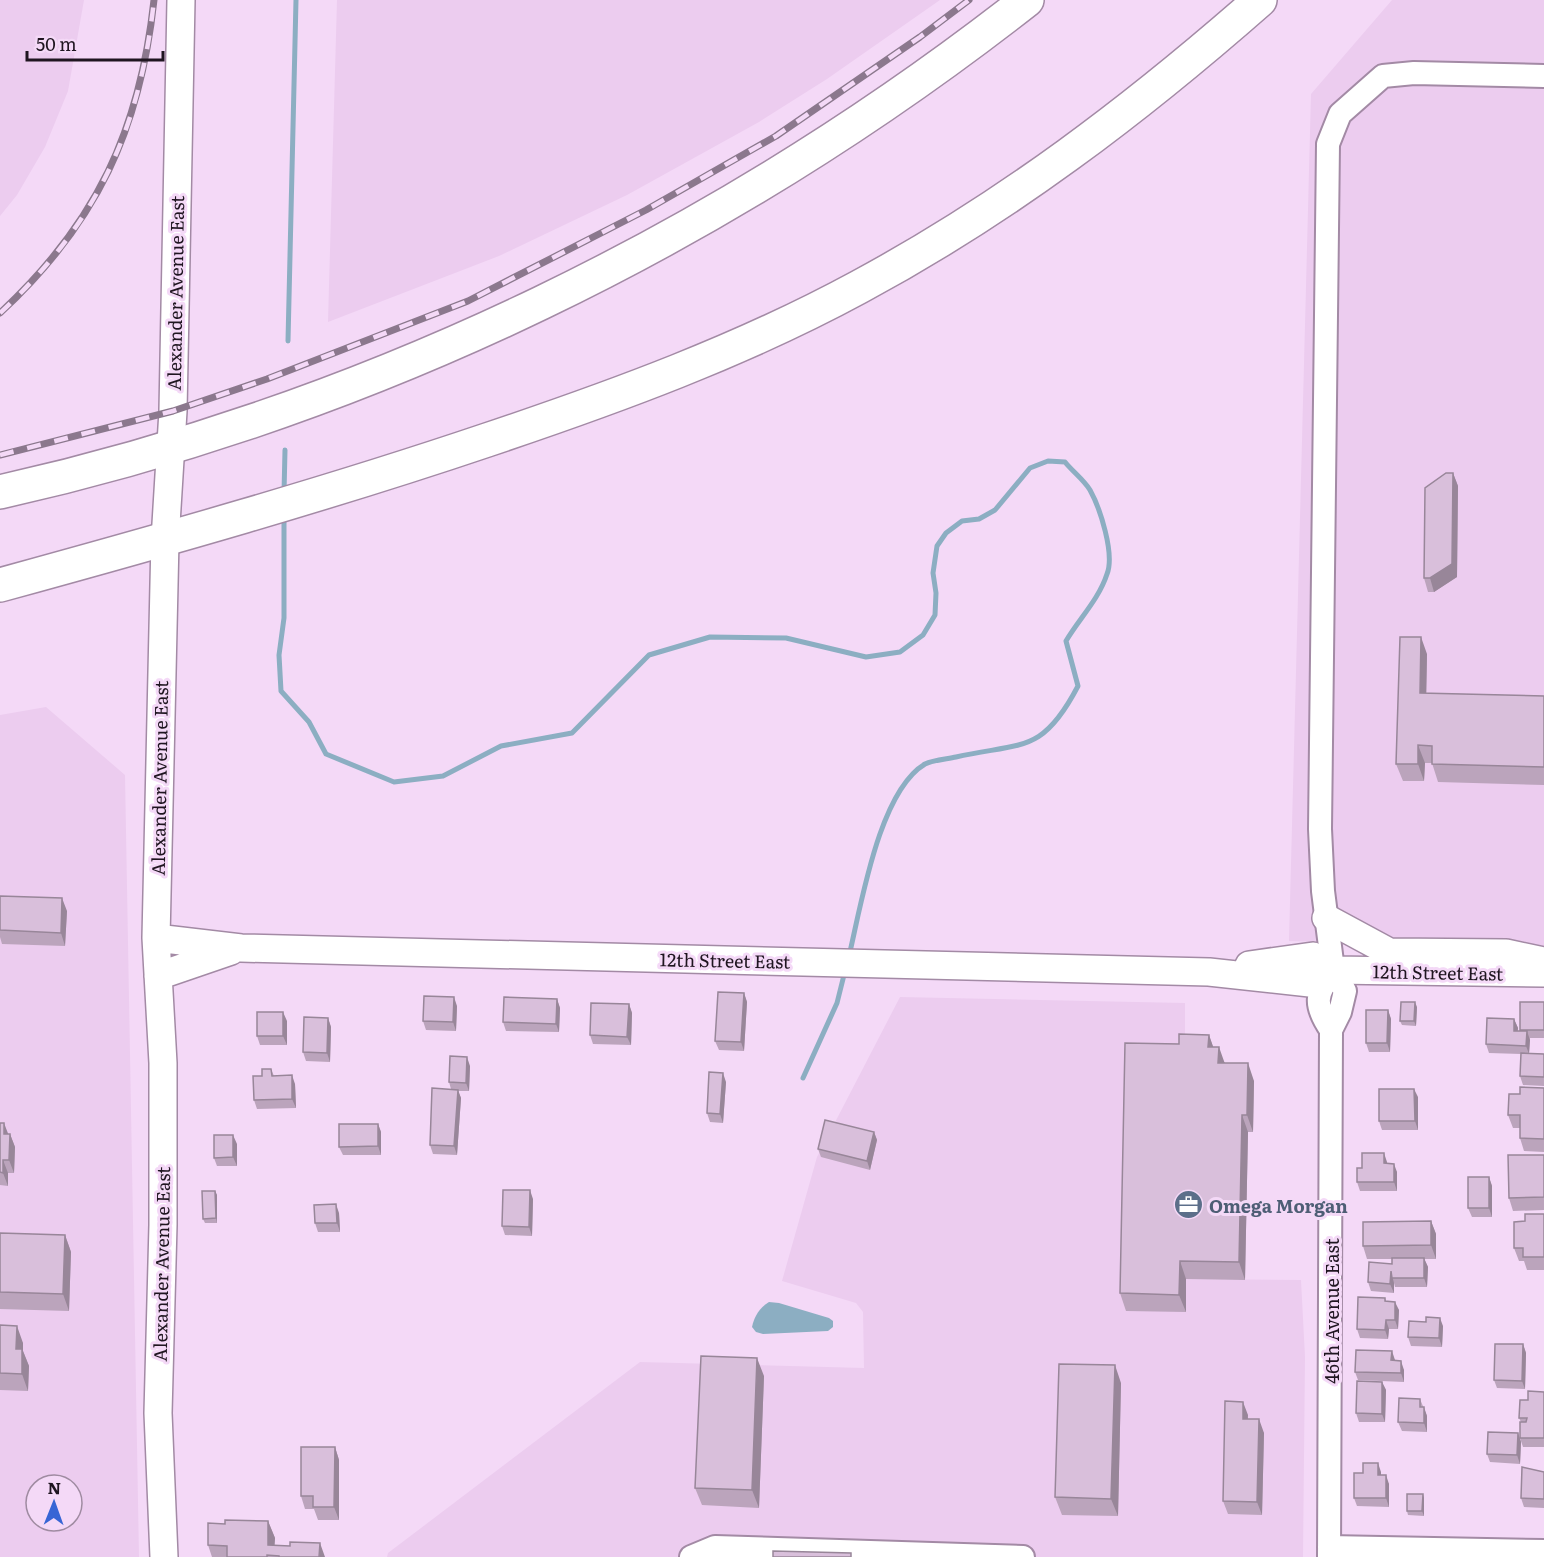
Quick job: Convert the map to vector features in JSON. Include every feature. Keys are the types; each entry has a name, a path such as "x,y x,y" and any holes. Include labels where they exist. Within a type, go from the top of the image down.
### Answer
{"highway":[{"path":"0,492 171,447 311,400 433,352 521,313 682,231 862,121 961,52 1027,0"},
{"path":"0,585 235,521 334,490 638,387 739,346 859,288 974,221 1088,142 1204,50 1260,0"}],"street":[{"name":"Alexander Avenue East","path":"164,1557 158,1413 163,1225 163,1063 156,938 165,540 171,447 181,0"},
{"name":"46th Avenue East","path":"1329,1552 1331,1030 1340,1012 1345,991 1333,969 1326,918 1320,829 1328,144 1340,114 1383,76 1414,73 1544,76"},
{"path":"1326,918 1389,952 1506,953 1544,962"},
{"name":"12th Street East","path":"156,938 241,948 1209,972 1310,982 1333,969 1544,973"},
{"name":"12th Street East","path":"158,976 241,948"},
{"path":"691,1557 715,1547 1023,1557"},
{"path":"1329,1552 1544,1551"}],"shaded area":[{"path":"0,0 84,0 68,91 45,147 17,195 0,216"},
{"path":"337,0 940,0 827,79 759,122 627,195 499,256 328,322"},
{"path":"1392,0 1544,0 1544,949 1289,941 1311,94"},
{"path":"46,707 125,775 139,1557 0,1557 0,715"},
{"path":"900,997 1185,1003 1185,1312 1186,1279 1301,1280 1305,1357 1303,1557 387,1557 388,1553 640,1362 864,1368 863,1312 856,1303 782,1281 817,1157"}],"water":[{"path":"769,1302 829,1318 833,1321 833,1327 828,1331 763,1334 756,1332 752,1327 754,1320 760,1309"}],"building":[{"path":"1446,473 1453,473 1452,564 1430,578 1424,578 1425,488"},
{"path":"1400,637 1421,637 1420,693 1544,696 1544,767 1432,764 1432,746 1418,745 1418,764 1396,764"},
{"path":"0,896 62,898 61,933 0,930"},
{"path":"718,992 744,993 741,1042 715,1041"},
{"path":"424,996 454,997 453,1022 423,1021"},
{"path":"504,997 557,999 556,1024 503,1022"},
{"path":"1401,1002 1415,1002 1414,1021 1400,1021"},
{"path":"1520,1002 1544,1002 1544,1030 1520,1030"},
{"path":"591,1003 629,1004 627,1037 590,1035"},
{"path":"1366,1010 1388,1010 1387,1043 1366,1043"},
{"path":"257,1012 283,1012 283,1036 257,1036"},
{"path":"304,1017 328,1018 327,1053 303,1052"},
{"path":"1487,1018 1514,1019 1514,1031 1527,1031 1526,1046 1486,1044"},
{"name":"Omega Morgan","path":"1179,1034 1209,1035 1208,1047 1219,1047 1218,1063 1248,1063 1247,1115 1242,1115 1239,1262 1180,1261 1179,1295 1120,1293 1125,1043 1179,1044"},
{"path":"1521,1053 1544,1054 1544,1077 1520,1076"},
{"path":"450,1056 467,1057 466,1083 449,1082"},
{"path":"262,1069 271,1069 272,1076 292,1075 292,1099 254,1100 253,1076 262,1076"},
{"path":"709,1072 723,1073 720,1114 707,1113"},
{"path":"1520,1087 1544,1088 1544,1139 1520,1138 1520,1115 1508,1115 1509,1094 1520,1094"},
{"path":"432,1088 458,1090 454,1146 430,1145"},
{"path":"1379,1089 1414,1089 1415,1121 1379,1121"},
{"path":"825,1120 874,1132 867,1161 818,1149"},
{"path":"0,1123 4,1123 4,1134 10,1134 9,1160 3,1160 3,1173 0,1172"},
{"path":"339,1124 378,1124 378,1146 339,1147"},
{"path":"214,1135 233,1135 233,1157 214,1158"},
{"path":"1362,1153 1384,1153 1384,1163 1394,1164 1394,1182 1357,1182 1357,1168 1362,1168"},
{"path":"1508,1155 1544,1155 1544,1197 1509,1198"},
{"path":"1468,1177 1489,1177 1489,1208 1468,1208"},
{"path":"503,1190 530,1190 529,1227 502,1226"},
{"path":"202,1191 215,1191 216,1218 203,1219"},
{"path":"336,1204 337,1223 315,1223 314,1205"},
{"path":"1525,1214 1544,1214 1544,1257 1523,1257 1523,1248 1514,1248 1514,1222 1525,1221"},
{"path":"1431,1221 1431,1245 1363,1246 1363,1222"},
{"path":"0,1233 65,1235 63,1294 0,1292"},
{"path":"1392,1258 1424,1258 1424,1278 1392,1278 1391,1271 1390,1284 1368,1282 1369,1262 1392,1264"},
{"path":"1358,1297 1385,1298 1385,1301 1395,1302 1395,1320 1386,1320 1385,1330 1357,1329"},
{"path":"1426,1317 1440,1318 1439,1338 1408,1337 1409,1321 1426,1322"},
{"path":"0,1325 17,1326 16,1349 22,1349 22,1374 0,1373"},
{"path":"1495,1344 1523,1344 1522,1381 1494,1380"},
{"path":"1356,1350 1392,1351 1391,1360 1401,1361 1401,1373 1355,1372"},
{"path":"701,1356 757,1358 752,1490 695,1488"},
{"path":"1059,1364 1115,1365 1111,1499 1055,1497"},
{"path":"1357,1381 1382,1382 1382,1414 1356,1413"},
{"path":"1528,1391 1544,1392 1544,1438 1520,1438 1520,1422 1526,1422 1527,1418 1519,1418 1520,1400 1528,1400"},
{"path":"1399,1398 1420,1399 1420,1407 1424,1407 1424,1423 1398,1422"},
{"path":"1225,1401 1243,1402 1243,1419 1259,1419 1257,1502 1223,1501"},
{"path":"1488,1432 1518,1433 1517,1455 1487,1454"},
{"path":"301,1447 335,1447 334,1507 313,1507 313,1496 301,1496"},
{"path":"1363,1463 1378,1463 1378,1475 1386,1475 1386,1498 1354,1498 1354,1473 1363,1473"},
{"path":"1522,1467 1544,1472 1544,1499 1521,1498"},
{"path":"1407,1494 1423,1494 1422,1511 1407,1511"},
{"path":"225,1520 268,1521 268,1545 290,1546 290,1542 320,1543 319,1557 267,1555 267,1557 227,1557 227,1546 208,1545 208,1523 225,1524"},
{"path":"773,1551 851,1553 851,1557 773,1557"}],"waterway":[{"path":"288,341 296,0"},
{"path":"284,493 285,450"},
{"path":"284,515 284,618 279,655 281,691 309,722 326,754 394,782 443,776 501,746 572,733 649,655 710,637 786,638 866,657 900,652 923,635 935,615 936,593 933,573 937,546 946,533 962,521 979,519 995,510 1030,468 1048,461 1065,462 1087,486 1094,498 1102,519 1109,555 1109,565 1103,583 1066,641 1078,686 1053,724 1041,735 1014,746 928,763 909,778 895,798 874,851 849,956"},
{"path":"803,1078 837,1003 845,971"}],"railway":[{"path":"0,313 34,279 63,244 88,209 108,172 125,132 138,91 154,0"},
{"path":"0,455 173,411 267,379 468,301 646,210 776,136 920,37 969,0"}],"place":[{"name":"Omega Morgan","path":"1188,1205"}]}
